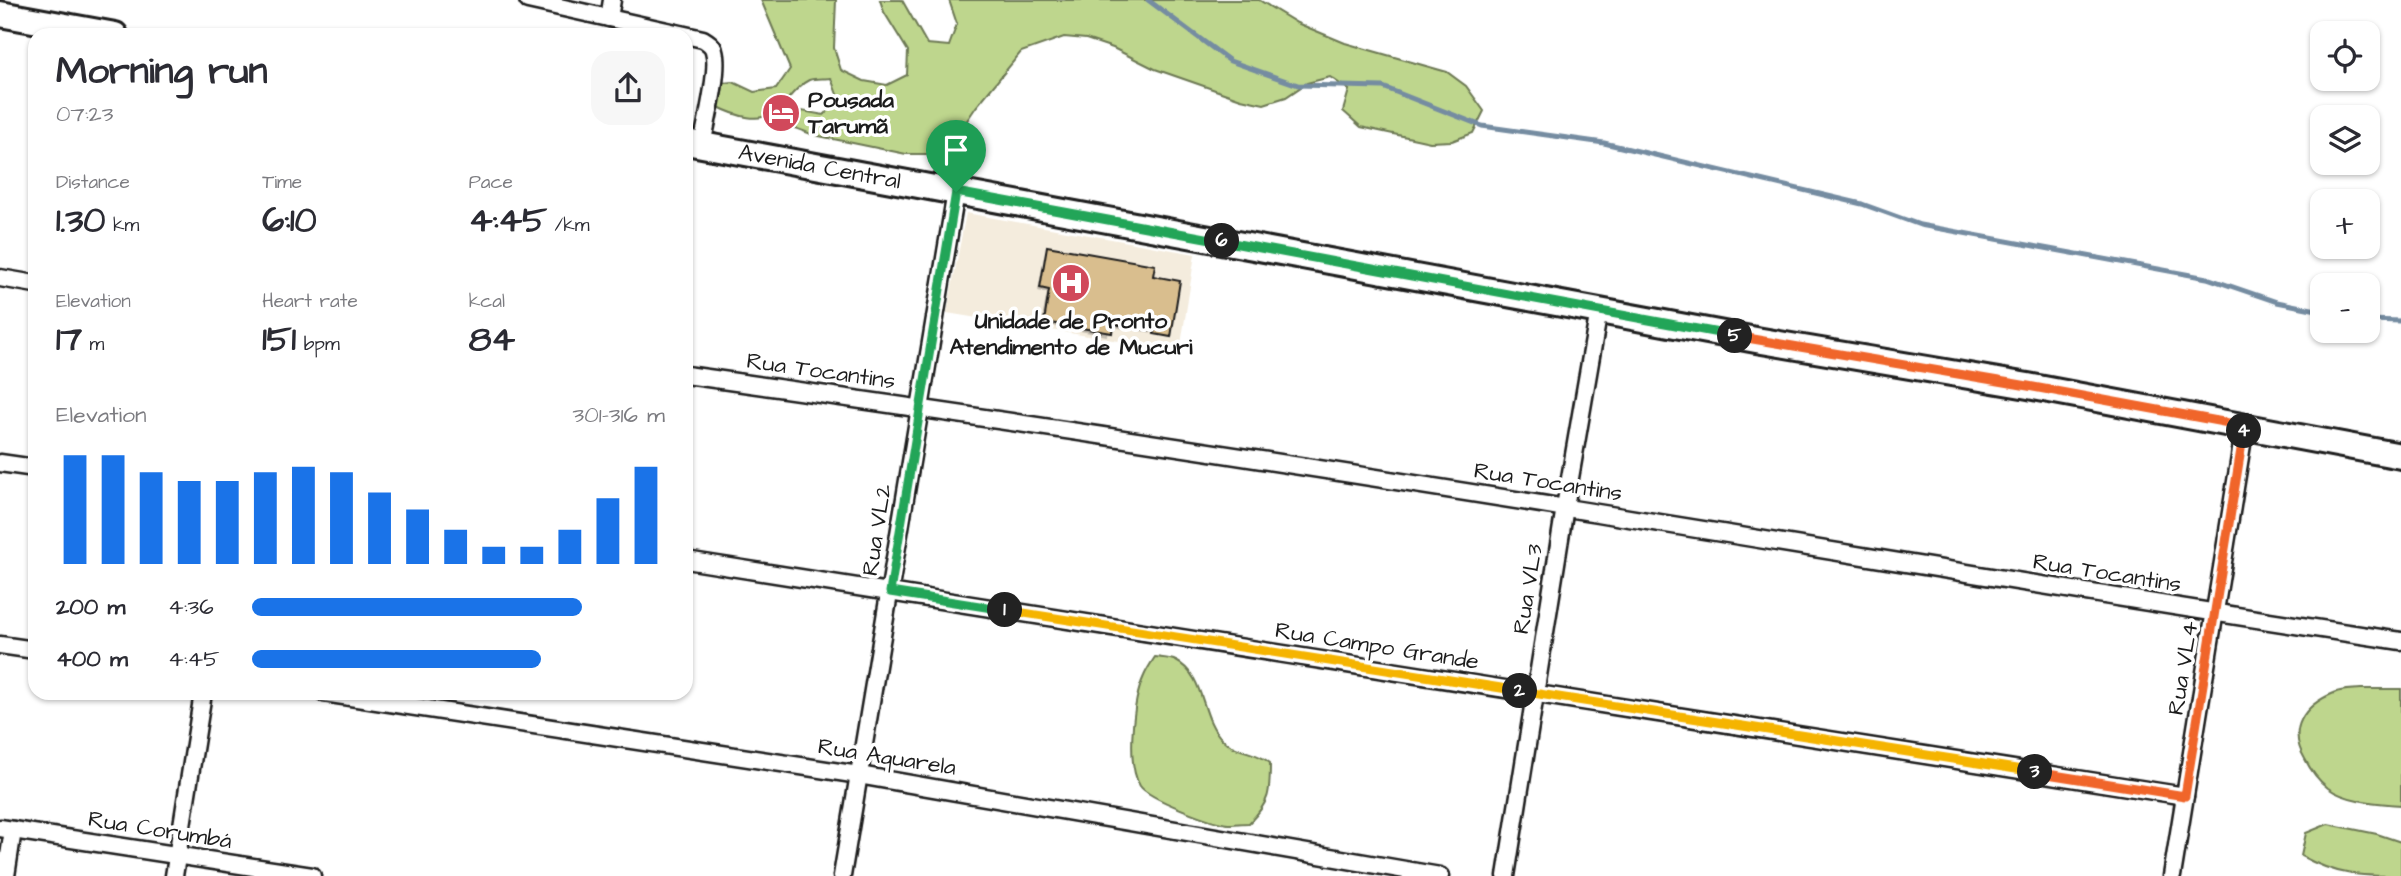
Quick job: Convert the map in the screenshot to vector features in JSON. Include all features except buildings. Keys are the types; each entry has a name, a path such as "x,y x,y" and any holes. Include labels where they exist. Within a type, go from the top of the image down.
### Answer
{"main road":[{"path":"0,13 79,28"},
{"name":"Avenida Central","path":"694,144 2401,456"}],"street":[{"path":"528,0 654,28"},
{"path":"609,18 612,0"},
{"path":"693,37 711,44 715,71 694,144"},
{"name":"Rua VL2","path":"842,876 956,192"},
{"path":"0,278 28,283"},
{"name":"Rua VL3","path":"1506,876 1599,310"},
{"name":"Rua Tocantins","path":"693,376 919,408 1565,508 2216,614 2401,641"},
{"name":"Rua VL4","path":"2172,876 2245,426"},
{"path":"0,463 28,467"},
{"name":"Rua Campo Grande","path":"693,561 2185,796"},
{"path":"0,645 28,649"},
{"path":"174,876 202,700"},
{"name":"Rua Aquarela","path":"370,700 859,775 1440,876"},
{"path":"6,876 7,829"},
{"name":"Rua Corumbá","path":"7,829 312,876"}],"shaded area":[{"name":"Unidade de Pronto Atendimento de Mucuri","path":"966,213 1195,254 1180,351 947,313"}],"green space":[{"path":"761,0 836,0 834,48 841,70 864,81 887,85 907,75 908,51 884,12 880,0 902,0 927,44 949,46 957,24 949,0 1259,0 1297,23 1345,43 1447,72 1466,86 1484,111 1473,133 1452,141 1430,142 1361,127 1343,111 1349,90 1330,77 1307,83 1286,97 1264,104 1241,99 1155,69 1113,48 1086,39 1064,37 1021,52 976,107 949,147 928,154 906,154 814,135 792,127 802,111 824,115 839,100 831,78 805,82 781,107 765,117 739,115 714,105 711,84 733,82 754,92 776,89 790,69"},
{"path":"1155,657 1174,660 1186,668 1198,687 1215,730 1222,739 1270,763 1270,782 1265,803 1249,823 1228,824 1208,819 1167,803 1140,786 1133,762 1134,715 1140,687"},
{"path":"2401,689 2401,805 2363,801 2336,793 2315,775 2300,748 2298,728 2314,704 2337,692"},
{"path":"2328,824 2401,842 2401,876 2349,874 2326,868 2301,856 2306,833"}],"waterway":[{"path":"1148,0 1230,61 1298,85 1383,87 1482,126 1604,143 1862,204 1920,225 2207,278 2277,302 2310,309"},
{"path":"2380,320 2401,321"}],"place":[{"name":"Pousada Tarumã","path":"781,113"},
{"name":"Unidade de Pronto Atendimento de Mucuri","path":"1071,283"}],"route":[{"path":"956,192 1756,340 2245,426 2185,796 890,592 956,192"}]}
